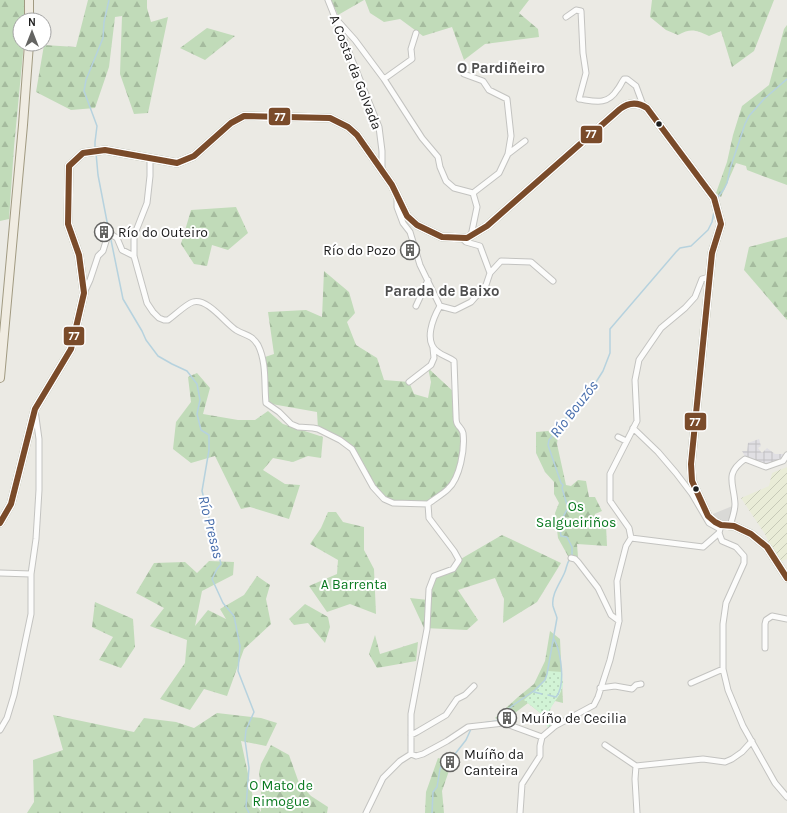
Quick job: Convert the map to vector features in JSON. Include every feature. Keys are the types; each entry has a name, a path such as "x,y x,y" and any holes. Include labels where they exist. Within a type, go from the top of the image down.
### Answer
{"main road":[{"path":"29,0 29,12"},
{"path":"0,378 28,52"}],"street":[{"name":"A Costa da Golvada","path":"328,0 379,127 382,151 382,168"},
{"path":"566,17 576,10 581,11 583,53 586,73 579,98 597,102 606,101 615,94 624,79 627,79 636,86 643,105"},
{"path":"336,20 355,40 384,79 422,138 438,157 440,167 446,181 454,188 473,193"},
{"path":"384,79 412,59 411,49 416,33"},
{"path":"464,74 484,81 489,90 507,99 511,136 508,154 498,174 473,193"},
{"path":"84,292 80,255 68,224 69,166 83,153 105,150 177,163 194,156 231,123 244,116 330,118 348,127 357,135 382,168 407,216 417,225 442,237 467,238 487,226 620,109 633,103 643,105 647,108 714,198 721,224 712,253 709,277 691,472 692,481 708,516 720,529 722,541 736,547 744,556 744,563 726,603 723,624 723,668 728,690 743,726 775,783 787,797"},
{"path":"508,154 525,141"},
{"path":"150,158 148,198 143,217 134,236 134,256 147,303 153,312 160,318 168,320 192,302 200,302 218,314 235,330 251,336 258,346 263,360 266,403 279,412 291,424 298,427 313,428 340,440 352,448 373,487 384,499 393,503 428,504 435,497 447,490 456,479 460,464 463,440 462,430 457,424 456,416 454,361 437,352 433,347"},
{"path":"471,236 477,207 473,193"},
{"path":"397,197 397,207 403,223 410,232 420,265 440,306"},
{"path":"0,523 12,504 35,409 71,349 84,292 90,280 98,256 103,251 107,238 112,235 117,238 122,250 134,256"},
{"path":"462,238 466,242 480,246 490,273"},
{"path":"440,306 455,310 471,302 486,285 490,273 501,261 531,262 553,281"},
{"path":"520,813 522,784 540,756 542,737 556,726 594,705 610,660 619,621 617,581 626,546 631,538 629,528 610,501 610,474 637,421 635,380 639,360 662,328 695,297 702,279 709,277"},
{"path":"416,306 428,280"},
{"path":"409,382 431,365 434,358 430,334 431,324 440,306"},
{"path":"0,730 7,718 26,643 31,614 30,574 36,539 40,439 35,409"},
{"path":"633,428 658,452 676,473 692,494 709,523 720,529"},
{"path":"618,437 626,441"},
{"path":"730,526 735,504 731,480 735,466 745,459 766,467 783,461 787,455"},
{"path":"411,754 411,714 427,629 429,589 434,576 453,569 459,560 430,518 428,504"},
{"path":"631,538 703,547 720,529 734,526 750,534 768,547 787,578"},
{"path":"571,558 578,562 598,588 611,615 619,621"},
{"path":"0,573 30,574"},
{"path":"765,648 766,620 772,616 787,619"},
{"path":"692,683 723,668"},
{"path":"600,688 615,686 632,689 636,685 641,684"},
{"path":"411,735 446,714 457,699 465,696 474,686"},
{"path":"411,754 416,756 423,754 447,741 468,727 504,723 542,737"},
{"path":"605,745 636,766 703,759 725,762 737,755 752,742"},
{"path":"366,813 383,778 400,761 411,754"},
{"path":"636,766 635,779 637,813"}],"green space":[{"path":"0,0 24,0 24,12 12,12 12,52 23,52 9,219 0,221"},
{"path":"88,0 147,0 147,8 151,22 168,17 148,113 134,114 120,74 122,16 115,17 109,67 95,108 71,110 36,92 43,52 52,52 52,46 76,47"},
{"path":"331,0 364,0 338,15"},
{"path":"365,0 529,0 519,13 538,29 539,37 485,44 464,60 452,27 423,36 400,19 384,22 370,13"},
{"path":"652,0 774,0 754,51 732,67 721,31 709,36 694,31 686,31 678,35 666,30 650,17"},
{"path":"787,25 787,185 747,170 746,166 736,163 721,197 716,193 727,162 742,106 769,85 784,29"},
{"path":"207,28 235,36 205,60 180,48"},
{"path":"236,207 248,233 228,250 212,245 207,266 194,264 181,244 191,210"},
{"path":"787,237 787,320 744,270 749,247"},
{"path":"324,271 349,292 355,313 347,322 356,345 377,358 384,380 409,382 414,394 428,398 431,382 428,368 456,394 456,416 462,430 463,440 456,479 428,504 393,503 378,494 352,449 318,429 317,412 266,403 262,358 274,354 268,312 306,310 322,317"},
{"path":"197,373 210,388 203,414 238,420 255,420 268,411 283,424 323,437 321,458 308,456 293,462 273,458 263,470 285,484 300,485 289,519 250,507 241,509 215,456 191,463 173,449 176,422 191,402 188,377"},
{"name":"Os Salgueiriños","path":"548,431 558,436 557,444 566,485 571,486 578,480 586,481 589,497 595,497 602,511 595,514 594,525 606,525 607,546 577,544 578,557 568,556 558,538 555,513 559,503 554,494 554,482 545,472 536,453 536,432"},
{"path":"787,467 787,559 778,563 765,534 741,498 769,486 772,473"},
{"name":"A Barrenta","path":"328,512 336,512 343,522 364,527 364,550 374,569 376,614 350,604 327,612 309,586 337,574 338,560 310,544 321,528"},
{"path":"502,535 561,563 537,602 503,623 504,599 495,578 458,590 478,620 467,630 424,628 410,598 428,600 434,576 453,569 459,560"},
{"path":"209,561 234,562 233,575 202,591 195,626 208,610 226,619 220,609 244,595 257,576 270,585 266,599 271,624 244,649 227,696 204,689 190,710 160,699 185,663 187,640 150,626 164,608 136,593 154,563 185,562 197,573"},
{"path":"95,602 133,619 135,647 121,668 99,660 113,637 92,627"},
{"path":"305,604 328,617 330,627 325,643 308,623 294,625 289,619"},
{"path":"550,631 560,639 563,703 555,701 544,716 528,703 503,722 495,718 534,684 545,661"},
{"path":"375,635 380,654 418,642 416,661 377,668 369,654"},
{"path":"548,671 562,672 563,685 559,696 550,710 549,721 552,728 549,731 546,723 546,714 544,716 524,700 542,684"},
{"name":"O Mato de Rimogue","path":"217,713 261,718 277,723 266,746 241,741 254,802 261,812 261,788 259,773 261,764 271,745 289,755 299,783 311,796 328,807 327,813 27,813 34,802 33,760 63,750 53,715 134,732 144,718 176,722 194,728"},
{"path":"438,758 452,762 442,791 444,813 425,813 426,792"}],"shaded area":[{"path":"759,439 761,446 758,448 762,453 767,448 775,454 786,454 782,460 766,466 746,458 742,451 747,451 748,443"},
{"path":"735,505 730,526 708,516"}],"waterway":[{"name":"Río Presas","path":"95,150 97,126 84,91 86,80 103,38 104,22 109,0"},
{"name":"Río Bouzós","path":"718,197 727,183 730,169 749,116 764,99 787,79"},
{"name":"Río Presas","path":"96,153 98,175 109,232"},
{"name":"Río Bouzós","path":"572,556 572,547 567,537 561,536 560,528 568,508 562,488 563,485 548,445 549,440 577,402 591,390 603,371 610,353 610,329 676,252 680,248 691,246 708,230 712,222 714,212"},
{"name":"Río Presas","path":"111,240 123,299 146,340 158,356 187,371 197,384 200,400 197,414 201,430 209,435 209,450 202,491 221,564 212,579 223,603 234,616 240,646 238,671 254,712 246,730 245,740 249,768 246,807 249,813"},
{"name":"Río Bouzós","path":"483,723 496,721 512,706 535,690 545,680 557,618 553,606 553,598 570,559"},
{"path":"548,695 556,697 559,692 562,677 559,652 554,639"},
{"path":"534,692 542,694"},
{"name":"Río Bouzós","path":"432,813 433,792 437,787 440,769 443,762 455,754 466,740 471,729"}],"transit line":[{"name":"77","path":"0,523 11,504 35,409 71,349 84,293 79,255 68,224 69,166 83,153 105,150 177,163 194,156 231,123 244,116 330,118 348,127 357,135 392,185 407,216 417,225 442,237 467,238 487,226 620,109 630,104 637,104 647,108 714,198 721,224 712,253 691,464 692,481 708,516 721,525 734,526 751,534 767,547 787,578"}],"place":[{"name":"Río do Outeiro","path":"104,232"},
{"name":"Río do Pozo","path":"410,250"},
{"name":"Muíño de Cecilia","path":"507,718"},
{"name":"Muíño da Canteira","path":"450,762"}],"district":[{"name":"O Pardiñeiro","path":"501,68"},
{"name":"Parada de Baixo","path":"442,291"}]}
